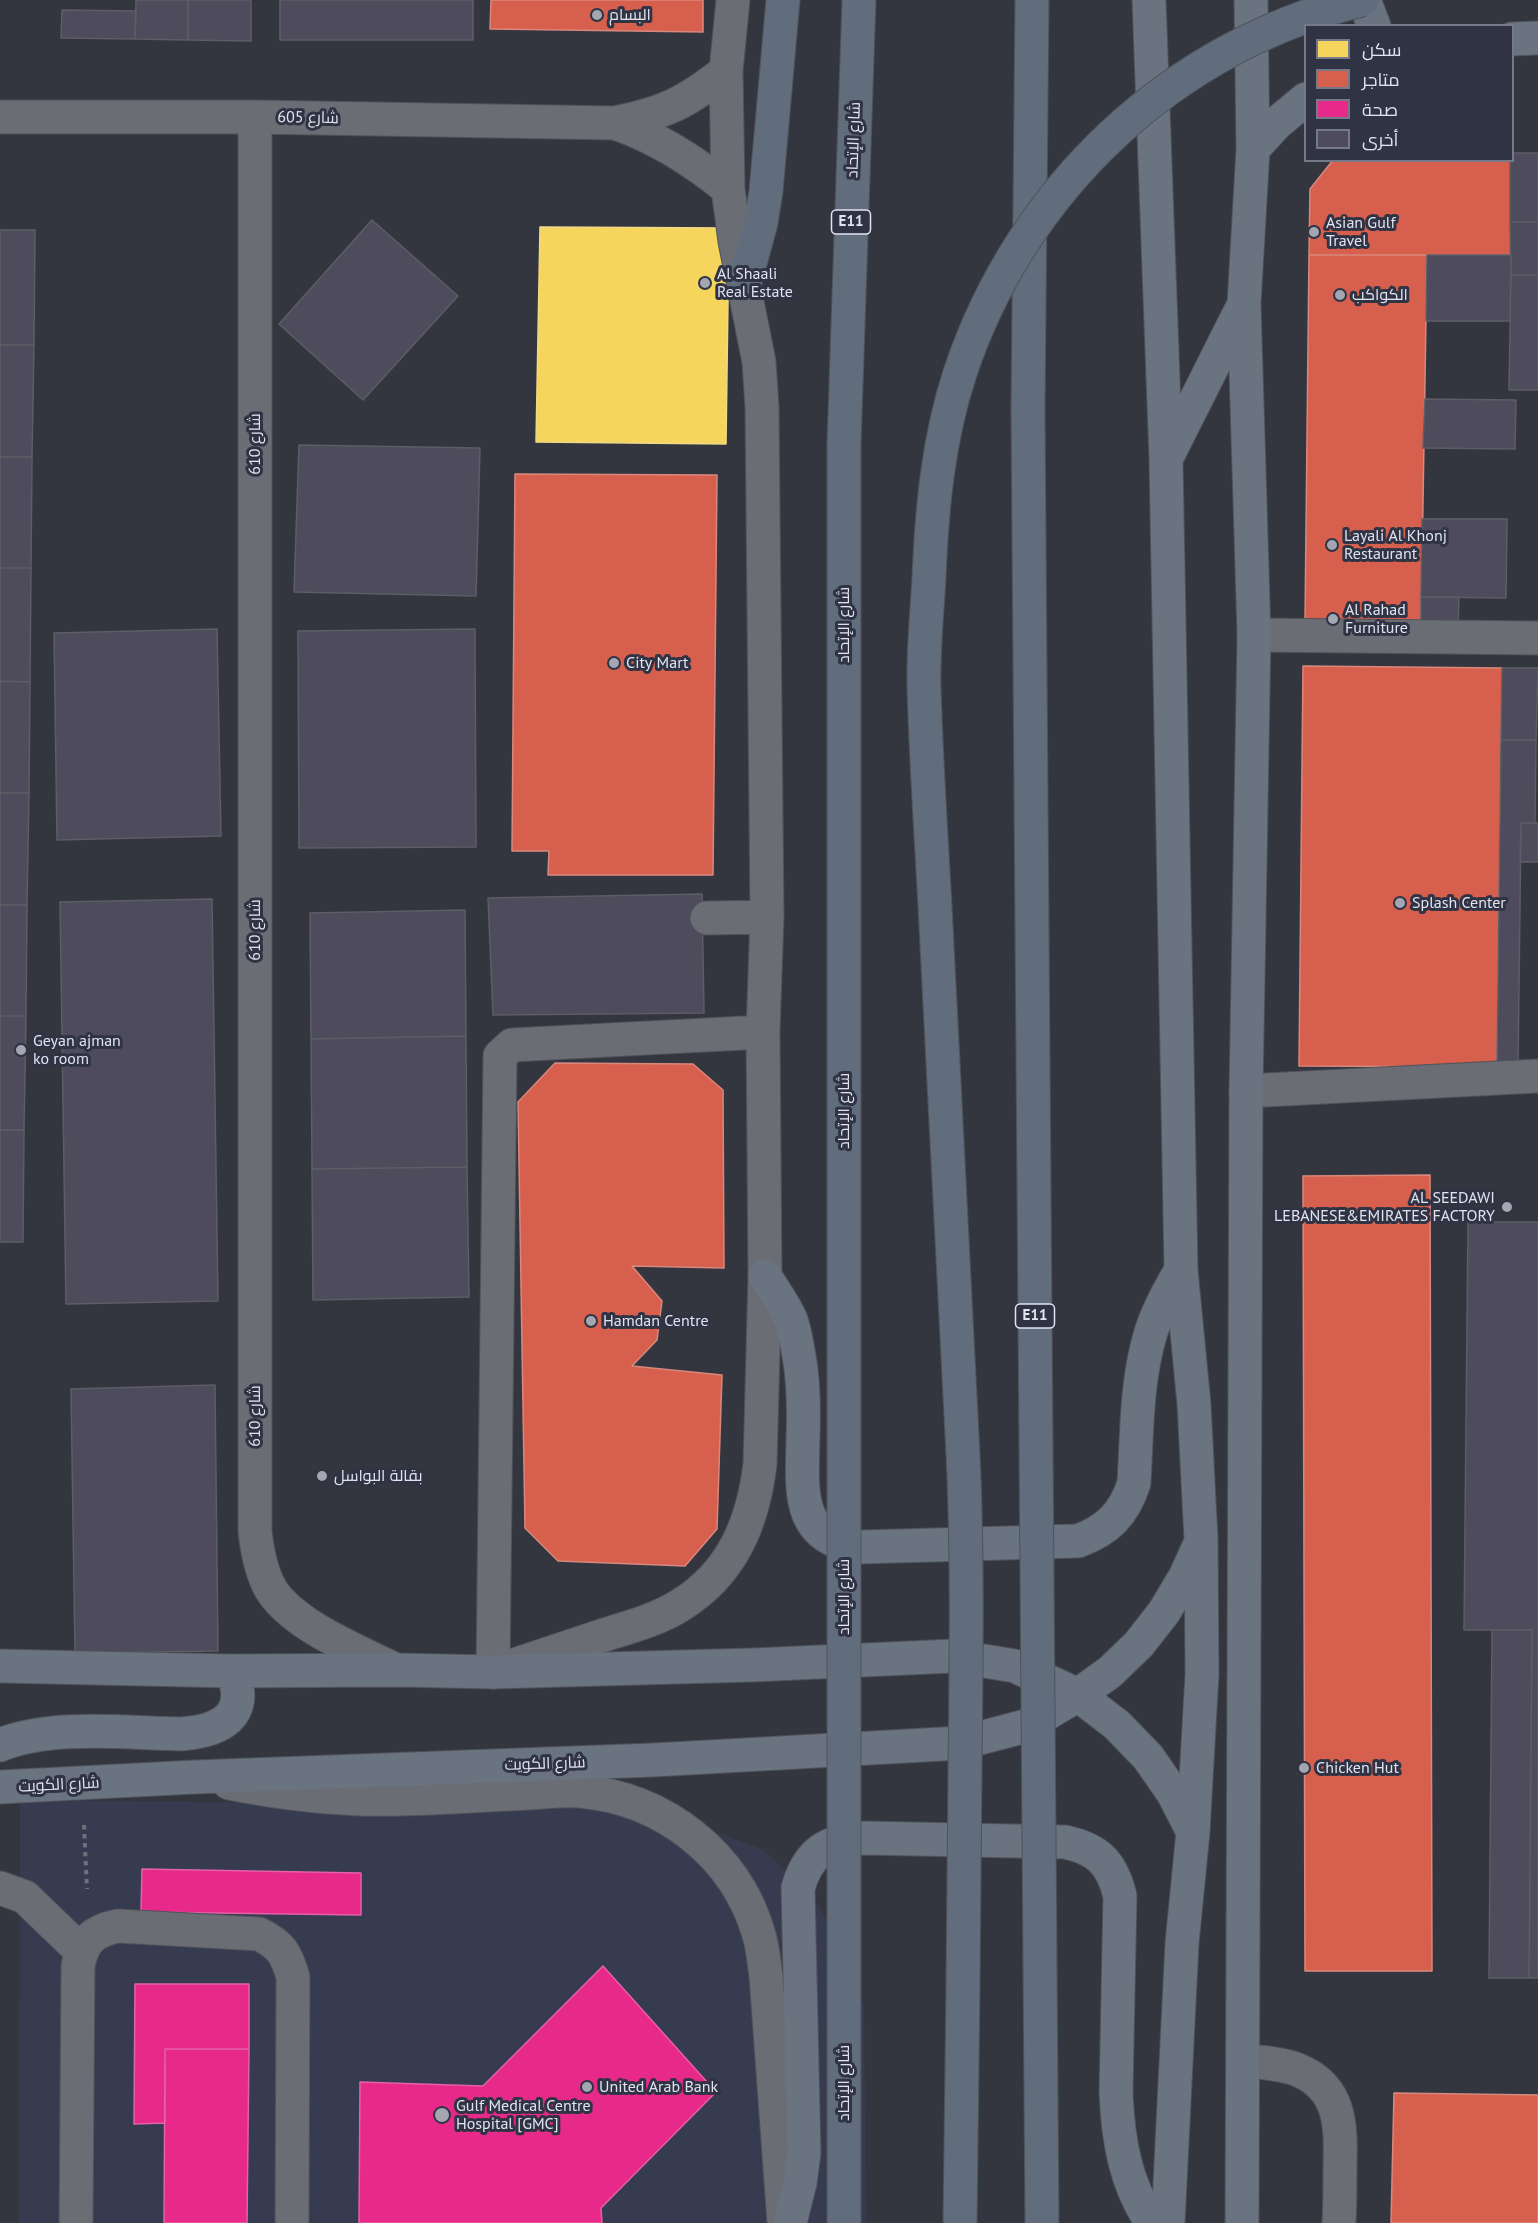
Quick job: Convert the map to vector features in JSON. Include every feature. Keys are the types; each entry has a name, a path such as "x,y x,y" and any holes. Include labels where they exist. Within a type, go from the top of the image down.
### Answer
{"highway":[{"path":"744,285 761,223 766,191 783,0"},
{"name":"شارع الإتحاد","path":"844,2223 844,444 859,0"},
{"name":"E11","path":"1032,0 1028,409 1041,2223"},
{"path":"960,2223 967,1527 924,682 932,507 942,436 974,334 999,280 1031,229 1067,182 1096,150 1188,73 1215,57 1285,23 1363,0"}],"main road":[{"path":"1149,0 1166,459 1181,1270 1194,1404 1202,1539 1202,1674 1193,1832 1182,1943 1168,2223"},
{"path":"1242,2223 1246,1091 1254,635 1244,304 1253,149 1251,0"},
{"path":"1363,0 1373,24"},
{"path":"1514,39 1538,38"},
{"path":"1253,149 1277,123 1304,100"},
{"path":"1166,459 1244,304"},
{"path":"765,1276 790,1319 799,1355 804,1396 801,1475 806,1512 814,1526 827,1538 843,1545 861,1547 1078,1541 1108,1526 1120,1514 1129,1499 1134,1483 1143,1365 1164,1299 1181,1270"},
{"name":"شارع الكويت","path":"0,1787 195,1777 653,1760 961,1743 1026,1726 1078,1695 1110,1672 1139,1644 1164,1612 1185,1577 1202,1539"},
{"path":"0,1666 232,1671 494,1672 753,1665 953,1656 1015,1666 1078,1695 1117,1725 1148,1756 1173,1793 1193,1832"},
{"path":"0,1745 34,1734 56,1732 181,1734 212,1729 224,1723 234,1711 238,1696 232,1671"},
{"path":"790,2223 800,2183 804,2134 798,1888 802,1873 821,1850 834,1842 864,1838 1065,1842 1082,1846 1096,1853 1108,1865 1116,1880 1120,1896 1116,2093 1118,2126 1123,2158 1134,2189 1152,2223"}],"street":[{"path":"733,0 726,71 728,189 735,241 759,362 762,407 767,916 763,1032 765,1276 760,1464 757,1489 752,1513 743,1536 726,1563 680,1606 648,1621 494,1672 500,1056 512,1045 763,1032"},
{"name":"شارع 605","path":"0,117 255,117 615,123 646,117 675,106 702,90 726,71"},
{"name":"شارع 610","path":"255,117 255,1531 259,1560 269,1587 288,1609 311,1626 396,1670"},
{"name":"شارع 605","path":"615,123 640,131 687,156 728,189"},
{"path":"1254,635 1538,638"},
{"path":"707,918 767,916"},
{"path":"1246,1091 1538,1076"},
{"path":"195,1777 263,1790 342,1797 399,1799 578,1791 610,1796 642,1806 671,1820 698,1839 719,1859 736,1883 750,1909 760,1937 766,1976 784,2223"},
{"path":"0,1888 25,1897 86,1944"},
{"path":"76,2223 78,1966 86,1944 103,1929 118,1926 240,1931 259,1934 276,1943 288,1959 293,1977 292,2223"},
{"path":"1244,2060 1297,2069 1325,2088 1334,2103 1341,2136 1339,2223"}],"path":[{"path":"82,1784 86,1944"}],"shaded area":[{"name":"Gulf Medical Centre Hospital [GMC]","path":"20,1800 644,1807 762,1849 811,1896 845,1947 864,2006 866,2223 19,2223"}],"building: سكن":[{"path":"540,227 729,228 726,444 536,442"}],"building: متاجر":[{"name":"البسام","path":"491,0 703,0 703,32 490,29"},
{"path":"1331,162 1510,162 1511,255 1309,255 1310,189"},
{"path":"1309,255 1427,255 1421,627 1305,620"},
{"name":"City Mart","path":"515,474 717,475 713,875 548,875 549,851 512,851"},
{"name":"Splash Center","path":"1303,666 1502,668 1497,1067 1299,1066"},
{"name":"Hamdan Centre","path":"555,1063 693,1064 723,1090 724,1268 632,1266 662,1301 657,1340 632,1366 722,1375 717,1529 685,1566 558,1561 525,1528 518,1102"},
{"path":"1430,1175 1432,1971 1305,1971 1303,1176"},
{"path":"1394,2093 1538,2095 1538,2223 1391,2223"}],"building: صحة":[{"path":"142,1869 361,1873 361,1915 141,1912"},
{"path":"603,1966 716,2092 601,2208 602,2223 359,2223 360,2082 483,2086"},
{"path":"135,1984 249,1984 249,2049 165,2049 165,2123 134,2124"},
{"path":"165,2049 249,2049 247,2223 164,2223"}],"building: أخرى":[{"path":"136,0 188,0 188,40 135,39"},
{"path":"188,0 251,0 251,41 188,40"},
{"path":"280,0 473,0 473,40 280,40"},
{"path":"62,10 136,11 135,39 61,38"},
{"path":"1514,153 1538,153 1538,222 1510,222 1510,162 1514,162"},
{"path":"372,220 458,296 363,400 279,324"},
{"path":"1510,222 1538,222 1538,275 1511,275"},
{"path":"0,230 35,230 34,345 0,345"},
{"path":"1427,255 1511,255 1510,321 1426,321"},
{"path":"1511,275 1538,275 1538,390 1509,390"},
{"path":"0,345 34,345 32,457 0,457"},
{"path":"1425,399 1516,400 1515,449 1423,448"},
{"path":"299,445 480,448 476,596 294,592"},
{"path":"0,457 32,457 31,568 0,568"},
{"path":"1422,519 1507,519 1506,598 1421,597"},
{"path":"0,568 31,568 30,682 0,681"},
{"path":"1421,597 1459,597 1458,628 1421,627"},
{"path":"217,629 221,836 57,840 54,633"},
{"path":"475,629 476,847 299,848 298,631"},
{"path":"1502,668 1538,668 1536,740 1501,740"},
{"path":"0,681 30,682 29,793 0,793"},
{"path":"1501,740 1536,740 1535,823 1521,823 1518,1067 1497,1067"},
{"path":"0,793 29,793 27,905 0,905"},
{"path":"1521,823 1538,823 1538,862 1520,862"},
{"path":"702,894 704,1013 493,1015 488,898"},
{"path":"212,899 218,1301 66,1304 60,902"},
{"path":"0,905 27,905 26,1016 0,1016"},
{"path":"465,910 466,1036 311,1039 310,913"},
{"path":"0,1016 26,1016 24,1130 0,1130"},
{"path":"466,1036 467,1167 312,1169 311,1039"},
{"path":"0,1130 24,1130 23,1242 0,1242"},
{"path":"467,1167 469,1297 313,1300 312,1169"},
{"path":"1468,1222 1538,1222 1538,1978 1529,1978 1532,1630 1464,1630"},
{"path":"215,1385 218,1651 75,1653 71,1389"},
{"path":"1492,1630 1532,1630 1529,1978 1489,1978"}],"place":[{"name":"البسام","path":"597,15"},
{"name":"Asian Gulf Travel","path":"1314,232"},
{"name":"Al Shaali Real Estate","path":"705,283"},
{"name":"الكواكب","path":"1340,295"},
{"name":"Layali Al Khonj Restaurant","path":"1332,545"},
{"name":"Al Rahad Furniture","path":"1333,619"},
{"name":"City Mart","path":"614,663"},
{"name":"Splash Center","path":"1400,903"},
{"name":"Geyan ajman ko room","path":"21,1050"},
{"name":"AL SEEDAWI LEBANESE&EMIRATES FACTORY","path":"1507,1207"},
{"name":"Hamdan Centre","path":"591,1321"},
{"name":"بقالة البواسل","path":"322,1476"},
{"name":"Chicken Hut","path":"1304,1768"},
{"name":"United Arab Bank","path":"587,2087"},
{"name":"Gulf Medical Centre Hospital [GMC]","path":"442,2115"}]}
